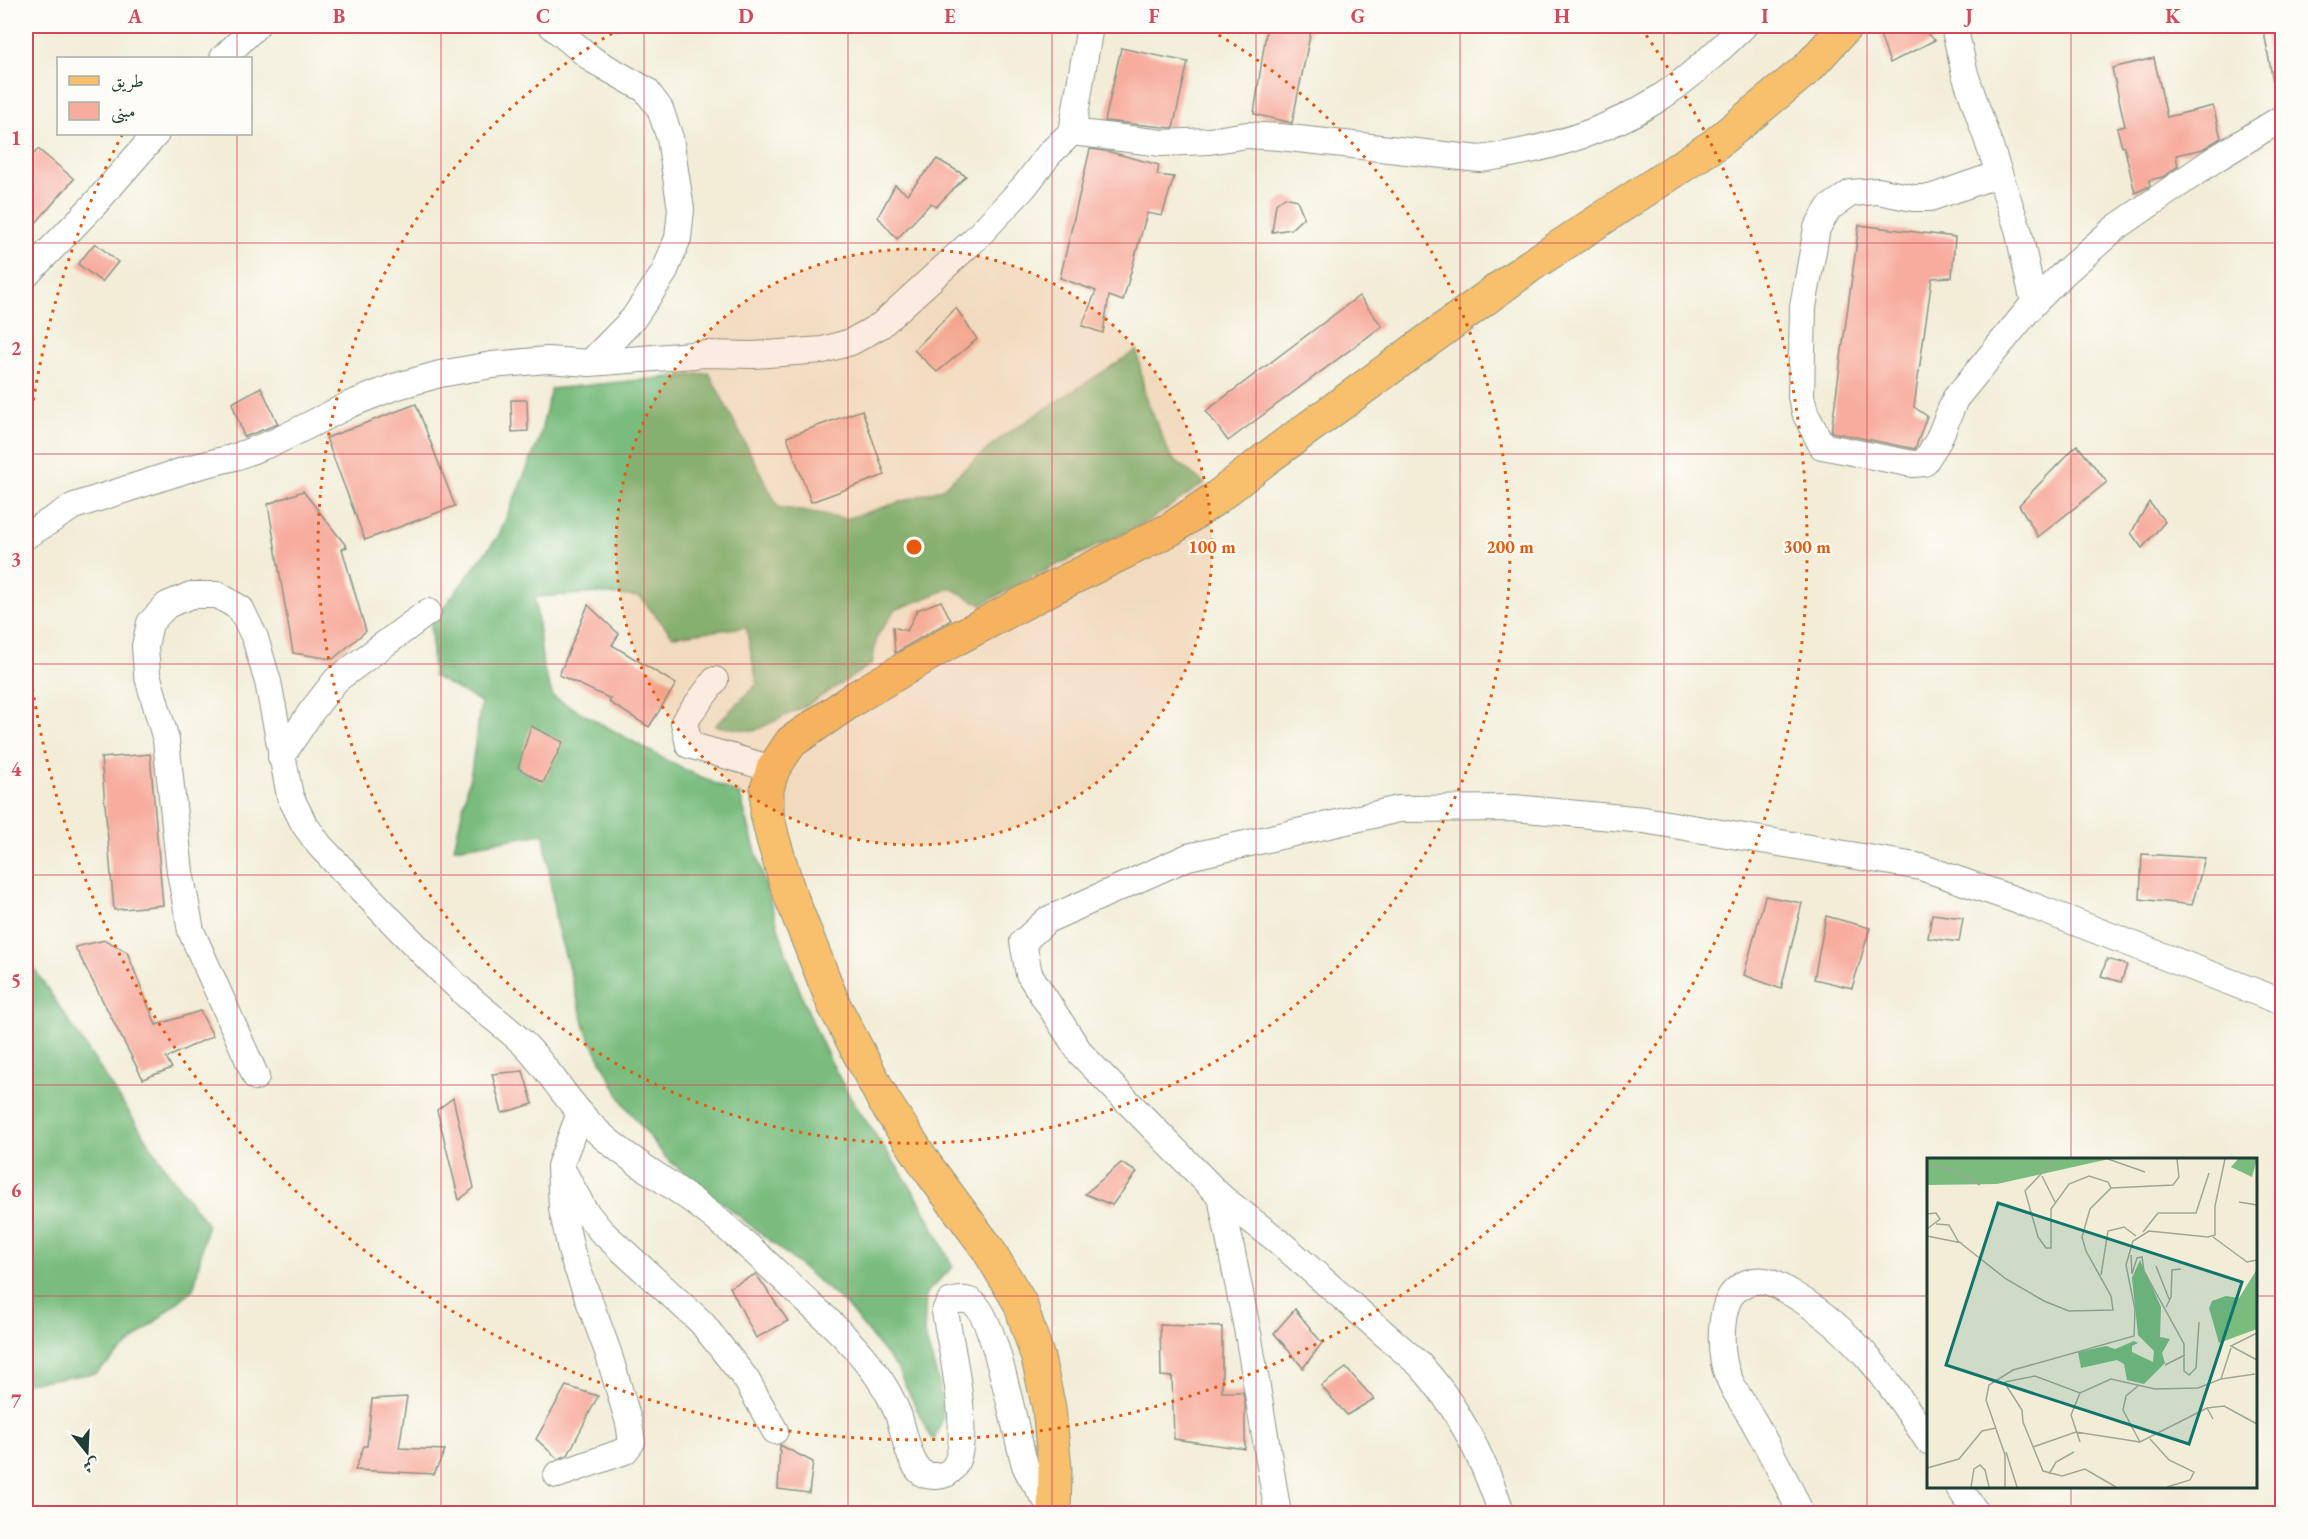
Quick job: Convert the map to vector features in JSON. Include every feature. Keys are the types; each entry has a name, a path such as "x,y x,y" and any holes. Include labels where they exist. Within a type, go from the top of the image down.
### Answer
{"main road":[{"path":"1054,1513 1055,1469 1049,1408 1038,1358 1020,1303 988,1249 928,1168 884,1101 834,1005 788,889 773,839 767,814 767,789 773,769 791,742 858,696 1011,610 1171,529 1216,498 1267,458 1530,266 1714,145 1807,69 1846,26"}],"street":[{"path":"224,57 256,26"},
{"path":"552,26 593,60 646,90 660,109 670,138 681,209 678,238 664,273 633,319 590,363"},
{"path":"26,536 74,506 245,453 277,441 351,404 394,387 440,374 492,365 547,360 590,363 706,354 753,355 823,350 851,342 880,325 974,240 1024,187 1050,153 1072,132 1090,26"},
{"path":"1072,132 1162,142 1209,141 1247,135 1479,159 1512,155 1545,147 1593,130 1654,102 1722,47 1744,26"},
{"path":"1954,26 1965,74 2018,229 2034,303"},
{"path":"1999,174 1930,198 1913,198 1878,191 1851,192 1829,208 1817,228 1803,308 1801,397 1806,415 1822,446 1913,464 1924,463 1938,441 1955,399 2034,303 2063,274 2114,230 2212,161 2283,118"},
{"path":"26,275 93,206 155,135"},
{"path":"256,1077 191,930 180,872 166,740 147,674 145,646 150,623 166,605 191,595 218,595 241,609 255,638 268,682 290,796 304,824 320,846 453,983 525,1046 597,1131 628,1158 689,1198 746,1244 818,1311 863,1357 881,1382 897,1412 911,1455 923,1474 945,1475 955,1466 959,1454 961,1407 945,1311 950,1302 962,1299 974,1303 986,1320 995,1346 1026,1468 1054,1513"},
{"path":"281,757 336,680 428,612"},
{"path":"715,680 684,722 689,745 773,769"},
{"path":"1502,1514 1492,1483 1479,1455 1439,1385 1420,1365 1277,1240 1221,1197 1081,1054 1029,974 1023,942 1047,920 1188,857 1399,809 1514,808 1644,820 1921,867 2033,906 2283,1002"},
{"path":"557,1475 625,1452 632,1442 632,1434 608,1352 572,1254 562,1209 560,1166 580,1113"},
{"path":"560,1166 584,1210 601,1231 701,1322 723,1349 746,1379 775,1431"},
{"path":"1221,1197 1249,1339 1278,1514"},
{"path":"1801,1514 1791,1489 1736,1391 1724,1364 1724,1310 1729,1296 1739,1287 1755,1280 1772,1281 1826,1315 1848,1334 1869,1359 1927,1438"},
{"path":"1959,1488 1977,1514"}],"green space":[{"path":"1137,350 1145,396 1171,457 1204,483 1147,522 1034,576 981,605 951,588 895,610 877,636 872,664 809,704 754,731 715,726 757,684 746,627 673,636 640,597 598,593 535,597 543,667 553,697 675,765 740,795 782,940 794,976 823,1045 857,1107 916,1196 953,1267 926,1293 924,1333 938,1380 943,1417 934,1441 897,1368 845,1304 666,1158 622,1101 587,1033 556,923 544,834 454,848 471,772 481,702 433,676 431,624 499,535 539,440 551,389 709,373 778,507 846,519 941,489 1003,436"},
{"path":"26,956 168,1172 207,1224 194,1288 96,1373 26,1383"}],"building":[{"path":"1267,26 1312,26 1292,123 1254,114"},
{"path":"1903,26 1917,26 1935,40 1890,63 1880,35"},
{"path":"2263,26 2283,26 2283,87 2274,88"},
{"path":"1121,48 1188,62 1173,128 1105,121"},
{"path":"2154,58 2167,117 2213,106 2221,138 2203,149 2176,155 2178,166 2163,177 2149,180 2150,186 2135,193 2124,146 2122,147 2117,128 2125,126 2112,68"},
{"path":"38,149 74,179 35,224 26,216 26,163"},
{"path":"1090,149 1159,165 1157,175 1174,177 1162,216 1147,213 1123,301 1109,296 1103,333 1082,326 1096,291 1060,278"},
{"path":"937,159 966,176 936,207 931,203 897,239 878,217 895,185 907,194"},
{"path":"1285,197 1297,200 1304,217 1291,229 1272,232 1276,204"},
{"path":"1859,225 1955,237 1952,277 1932,278 1914,407 1927,416 1915,449 1831,432"},
{"path":"95,243 118,262 102,282 78,264"},
{"path":"1359,296 1382,326 1228,441 1206,411"},
{"path":"956,308 977,339 937,372 914,350"},
{"path":"261,387 278,424 244,437 232,403"},
{"path":"511,400 527,400 528,431 512,432"},
{"path":"416,404 455,506 365,540 326,438"},
{"path":"862,410 885,475 811,502 787,437"},
{"path":"2077,445 2107,482 2038,537 2019,505"},
{"path":"303,491 347,547 342,549 366,631 333,659 293,653 268,504"},
{"path":"2149,502 2165,522 2142,548 2131,533"},
{"path":"941,601 951,620 895,653 893,627 907,631 917,610"},
{"path":"588,605 619,634 612,645 676,684 649,727 609,702 611,699 559,675"},
{"path":"531,726 563,742 543,783 518,768"},
{"path":"150,754 163,905 114,910 101,758"},
{"path":"2142,854 2205,858 2192,905 2140,899"},
{"path":"1765,896 1802,903 1781,989 1744,975"},
{"path":"1932,914 1963,918 1959,942 1928,938"},
{"path":"1826,916 1870,928 1852,988 1814,979"},
{"path":"105,940 127,952 156,1025 200,1011 213,1036 166,1058 172,1068 143,1079 75,947"},
{"path":"2107,959 2127,965 2121,982 2101,976"},
{"path":"523,1071 533,1104 502,1113 492,1074"},
{"path":"453,1098 474,1188 459,1200 437,1110"},
{"path":"1121,1163 1137,1172 1112,1205 1085,1194"},
{"path":"756,1274 788,1321 756,1338 730,1287"},
{"path":"1295,1309 1322,1343 1303,1368 1274,1333"},
{"path":"1160,1325 1222,1327 1222,1392 1243,1392 1245,1449 1174,1439 1172,1377 1161,1376"},
{"path":"1346,1368 1374,1399 1347,1415 1321,1386"},
{"path":"566,1386 598,1396 568,1455 558,1459 536,1439"},
{"path":"407,1397 399,1448 445,1450 434,1474 355,1470 364,1446 367,1446 372,1399"},
{"path":"780,1445 813,1462 809,1493 778,1489"}]}
